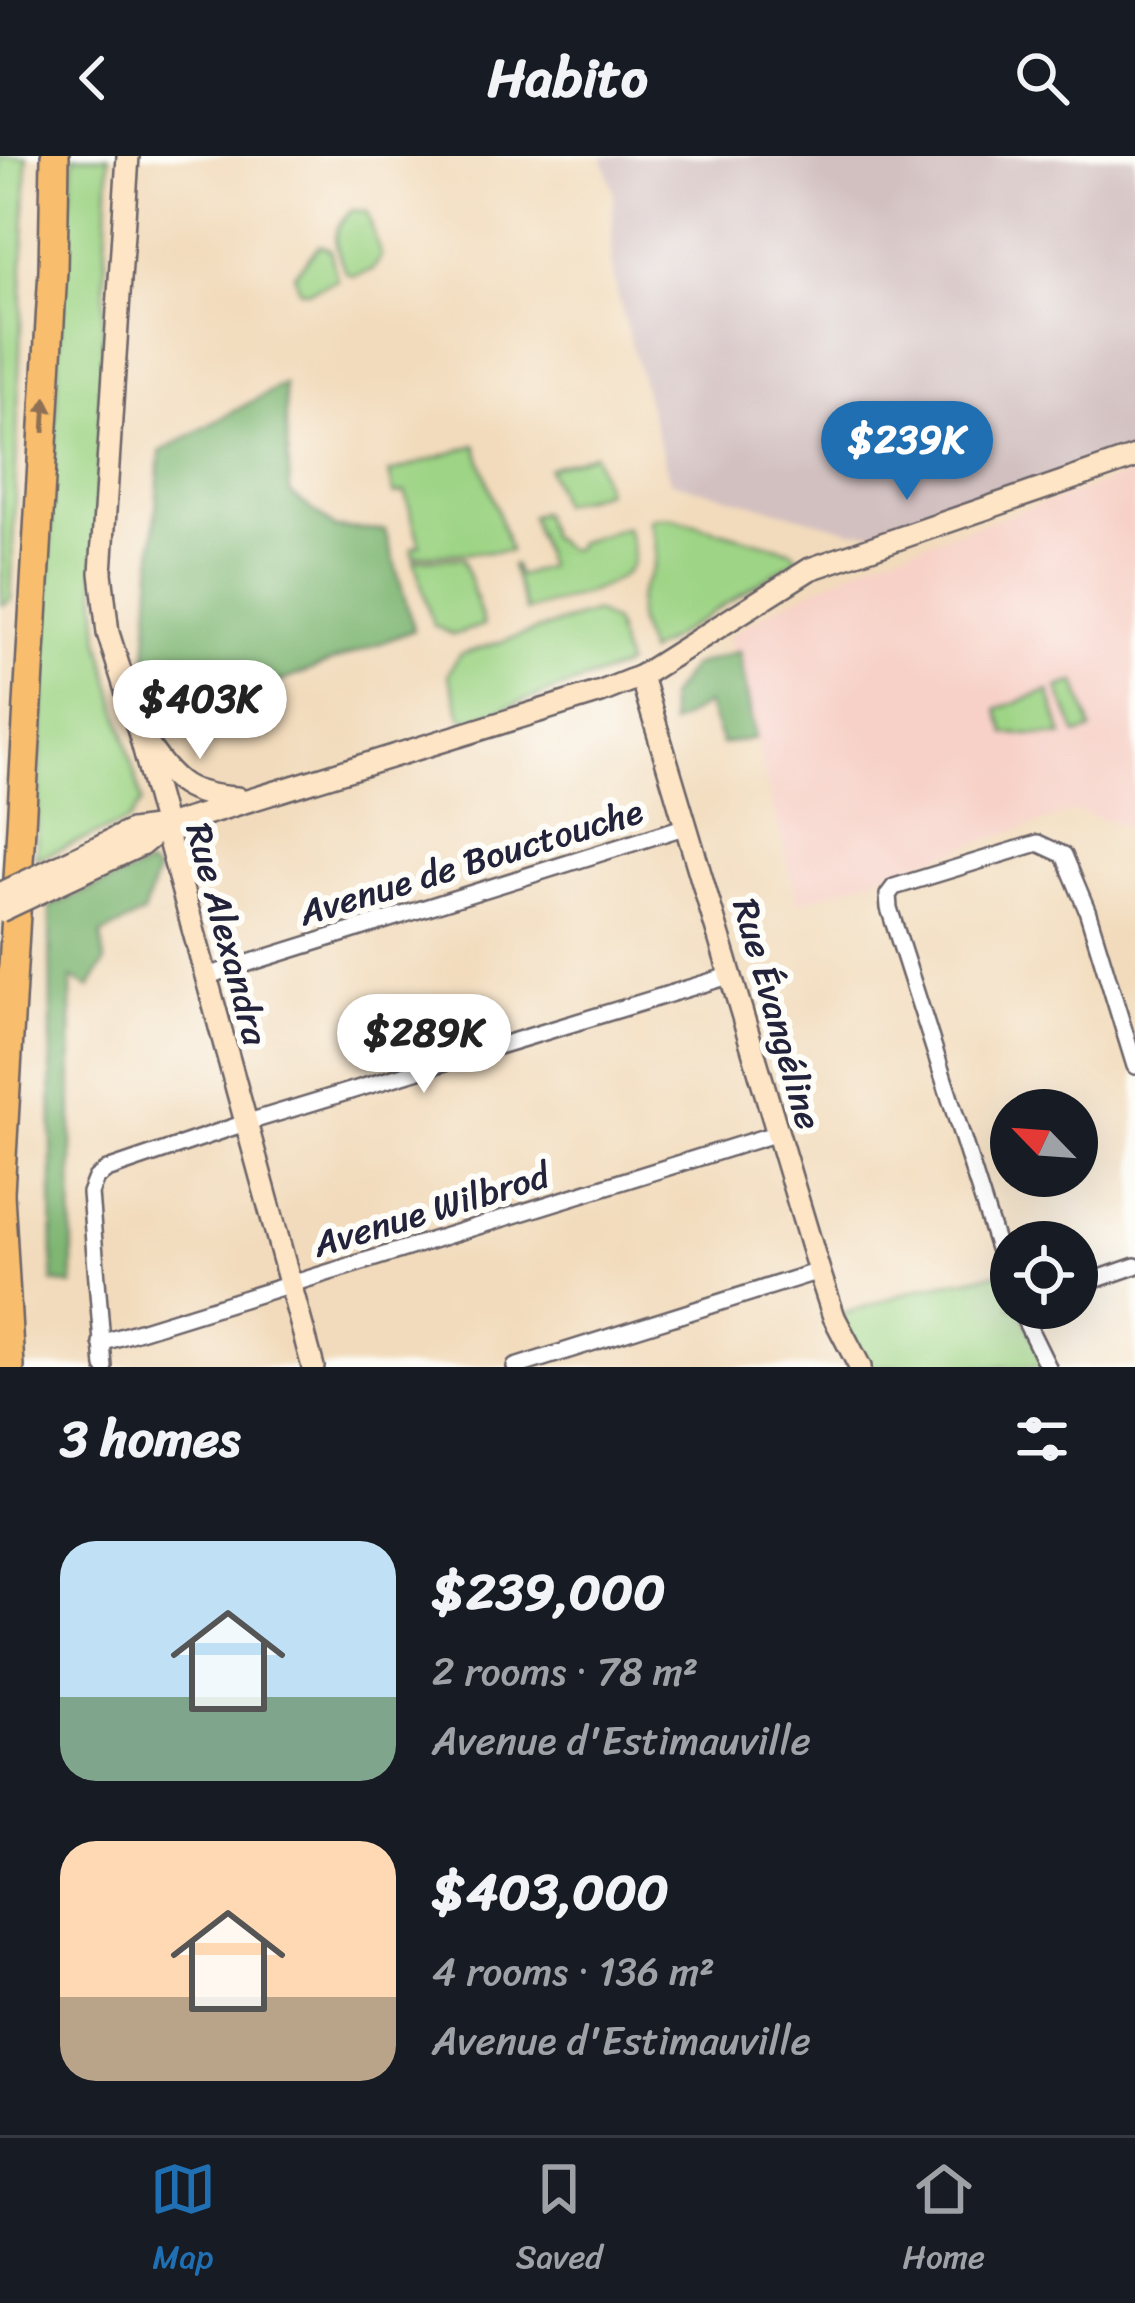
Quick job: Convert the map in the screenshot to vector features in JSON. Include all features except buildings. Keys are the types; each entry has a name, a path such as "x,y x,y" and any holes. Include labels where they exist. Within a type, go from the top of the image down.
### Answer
{"highway":[{"path":"10,1367 0,1193 53,270 55,156"}],"main road":[{"name":"Rue Alexandra","path":"128,156 101,573 108,633 313,1367"},
{"path":"0,894 141,845 164,827 641,676 810,569 1135,457"},
{"name":"Rue Évangéline","path":"641,676 818,1271 834,1317 860,1367"},
{"path":"140,735 171,778 201,796 256,799"},
{"path":"0,911 70,869"}],"street":[{"name":"Avenue de Bouctouche","path":"204,976 687,826"},
{"path":"990,1223 889,908 888,895 894,886 1038,844 1055,848 1064,855 1087,910 1135,1066"},
{"path":"104,1367 90,1193 96,1178 107,1170 731,975"},
{"name":"Avenue Wilbrod","path":"101,1343 778,1133"},
{"path":"1098,1279 1135,1267"},
{"path":"515,1367 818,1271"},
{"path":"1029,1329 1048,1367"}],"shaded area":[{"path":"602,156 1135,156 1135,457 903,534 851,530 670,481 618,297 611,262 614,192"},
{"path":"1135,473 1135,829 1075,811 798,903 728,637 773,609 877,558"}],"green space":[{"path":"0,156 27,156 11,600 2,605"},
{"path":"74,156 109,156 95,572 100,640 142,802 129,821 36,859 61,303"},
{"path":"351,210 367,212 381,256 373,270 353,276 345,272 335,239"},
{"path":"319,245 330,249 337,280 300,290 294,275"},
{"path":"284,384 290,493 336,528 385,530 414,630 277,683 177,689 146,660 160,452"},
{"path":"476,445 510,551 413,556 412,548 420,545 405,492 394,494 389,473"},
{"path":"594,454 606,491 560,505 548,468"},
{"path":"541,512 550,537 568,550 626,527 633,550 631,565 600,588 526,611 511,566 518,576 547,567 531,516"},
{"path":"673,518 793,551 798,558 648,653 637,614 654,565 649,520"},
{"path":"463,558 484,625 453,635 433,625 414,560"},
{"path":"595,612 614,623 626,666 469,720 462,718 448,674 459,655"},
{"path":"739,651 755,738 722,744 707,704 671,725 668,699 692,666"},
{"path":"1076,682 1092,730 1077,735 1058,688"},
{"path":"1049,691 1063,736 1006,734 997,709"},
{"path":"148,866 157,872 143,914 101,935 105,962 90,988 71,978 73,1286 53,1282 50,906"},
{"path":"990,1275 990,1329 1029,1329 1048,1367 860,1367 834,1317 921,1288"}]}
